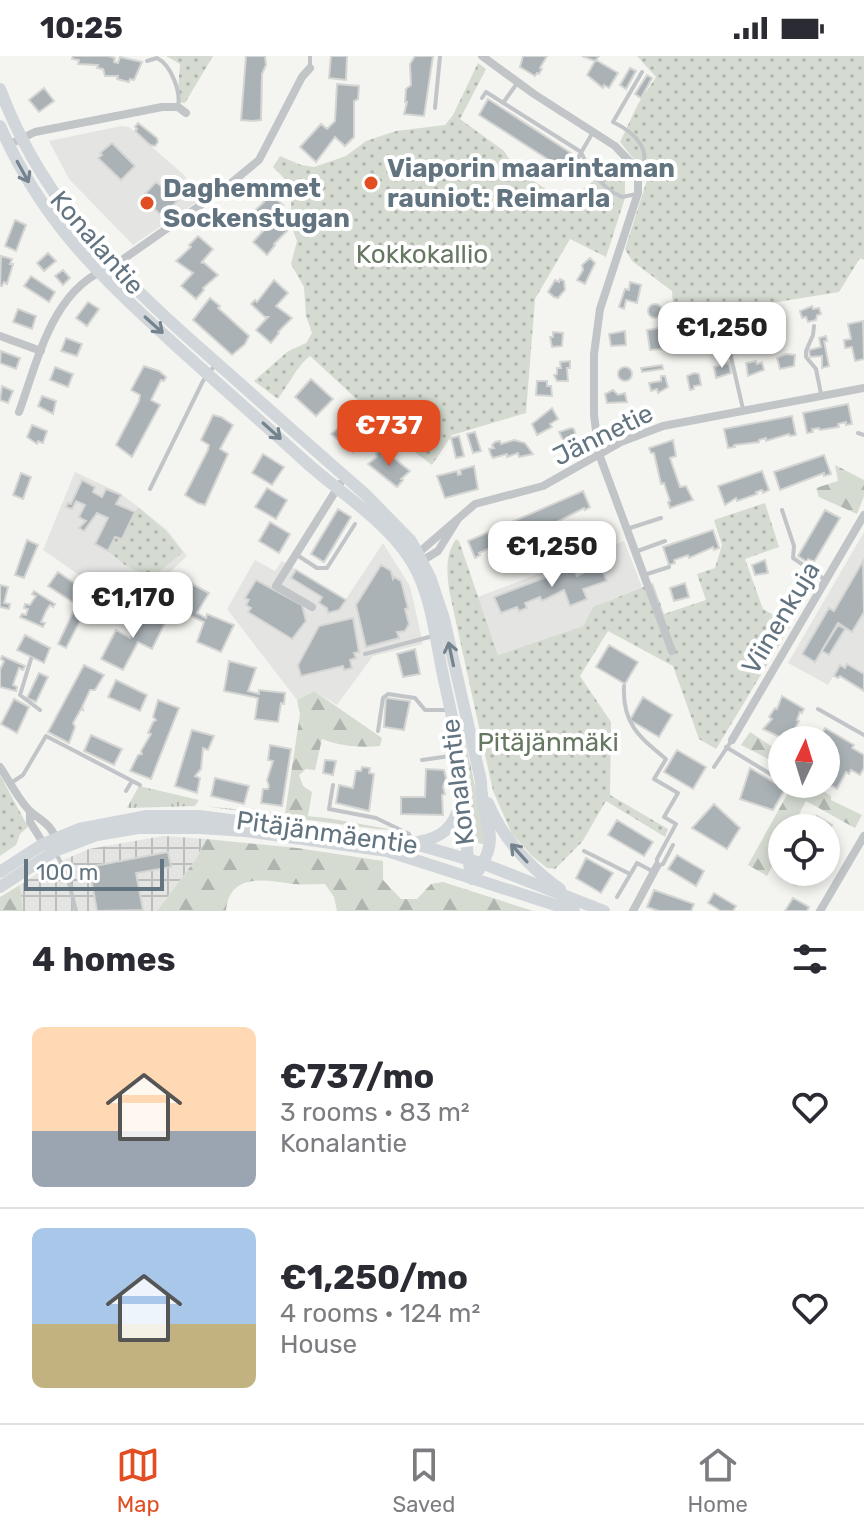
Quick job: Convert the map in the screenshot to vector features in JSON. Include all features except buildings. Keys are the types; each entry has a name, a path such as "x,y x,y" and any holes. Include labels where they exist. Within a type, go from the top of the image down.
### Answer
{"main road":[{"name":"Konalantie","path":"0,89 21,138 60,205 112,267 386,513 418,558 438,598 457,708 467,858 472,879"},
{"name":"Konalantie","path":"0,126 50,216 97,272 207,374 418,558 435,635 481,781 481,799 491,837 490,851 472,879"},
{"path":"481,781 491,811 512,847 576,906"},
{"path":"412,843 431,840 448,828 462,797"},
{"name":"Pitäjänmäentie","path":"0,872 56,837 105,822 174,815 412,843 484,864 576,906"},
{"name":"Pitäjänmäentie","path":"0,887 55,851 121,829 200,828 245,831 387,851 472,879 604,911"}],"street":[{"path":"482,56 625,156 638,177 638,193 605,289 597,331 593,396 599,454 672,651"},
{"path":"19,412 57,313 97,272 112,267 225,188 259,160 302,77 310,68"},
{"path":"8,145 35,132 162,107 182,110"},
{"path":"0,336 41,351"},
{"name":"Jännetie","path":"418,558 446,542 459,516 480,502 543,486 621,442 663,426 864,388"},
{"path":"312,607 276,586 346,477"},
{"name":"Viinenkuja","path":"729,744 864,515"},
{"path":"4,767 30,811 40,816 56,837 55,851 43,844 30,822 30,811"},
{"path":"820,911 864,836"},
{"path":"633,911 656,869"}],"lane":[{"path":"310,56 310,68"},
{"path":"435,108 440,56"},
{"path":"147,61 157,58 167,64 182,110"},
{"path":"638,177 646,159 643,147 625,128 613,122 642,72"},
{"path":"503,103 518,82"},
{"path":"482,98 486,92 581,152 597,180 622,197 638,193"},
{"path":"578,158 593,132"},
{"path":"814,326 806,357 816,369 822,396"},
{"path":"728,344 744,411"},
{"path":"150,489 207,374 216,363"},
{"path":"782,510 794,546 793,558 826,581"},
{"path":"627,529 661,518"},
{"path":"295,554 317,568 327,568 355,524"},
{"path":"635,552 665,541"},
{"path":"644,575 669,567"},
{"path":"365,654 435,635"},
{"path":"31,659 20,695 40,710"},
{"path":"624,686 628,720 636,732 666,759 654,779 678,793 664,817 676,824 657,859 656,869"},
{"path":"378,731 383,698 388,694 415,698 425,710 457,708"},
{"path":"818,709 864,735"},
{"path":"11,783 23,775 46,736 140,785"},
{"path":"714,767 729,744 768,772"},
{"path":"422,760 459,754"},
{"path":"126,791 132,781"},
{"path":"333,785 329,809 376,818 409,834 412,843"},
{"path":"656,869 663,864 673,845"},
{"path":"55,851 66,871 76,911"},
{"path":"584,851 630,874"},
{"path":"617,897 637,863 656,869"}],"shaded area":[{"path":"129,127 184,175 201,199 133,245 69,179 49,141"},
{"path":"75,472 118,492 137,506 167,530 187,556 130,610 43,550"},
{"path":"864,532 864,674 847,664 845,668 840,665 828,685 788,663"},
{"path":"624,541 642,587 593,607 583,626 498,655 478,597"},
{"path":"383,543 410,586 423,644 373,656 337,705 314,691 297,700 227,609 255,560 275,571 282,561 346,599"},
{"path":"163,836 206,839 196,859 157,911 23,911 20,885 47,867 89,849"}],"green space":[{"path":"166,56 213,56 185,103 177,102 180,64"},
{"path":"637,56 864,56 864,260 860,258 839,292 674,319 672,291 632,261 625,249 648,177 620,142 638,104 656,77"},
{"name":"Kokkokallio","path":"478,63 486,69 460,119 504,151 516,169 565,202 618,163 625,181 625,198 606,257 570,239 535,299 526,413 452,435 432,465 310,356 278,399 254,381 287,352 306,343 312,333 306,316 304,287 291,264 297,241 287,215 291,208 292,186 273,167 280,156 314,167 346,156 366,141 396,131 445,125"},
{"path":"835,465 864,480 864,496 857,514 819,497 816,488 838,481"},
{"name":"Pitäjänmäki","path":"765,503 779,547 745,559 763,609 791,625 716,749 699,739 673,666 608,631 580,676 611,722 610,795 668,829 665,837 606,801 582,842 555,869 547,868 512,834 493,791 449,590 447,570 452,545 456,539 459,541 498,655 583,626 593,607 653,583 664,614 706,600 697,574 715,568 722,545 714,520"},
{"path":"138,507 166,531 183,552 151,578 125,565 108,551 116,536 122,538"},
{"path":"314,691 382,738 380,746 365,747 322,739 315,770 306,769 299,775 303,786 312,792 308,816 285,814 300,714 297,700"},
{"path":"457,715 465,728 485,845 469,840"},
{"path":"750,732 768,744 768,759 741,745"},
{"path":"0,775 28,827 20,834 16,845 0,856"},
{"path":"139,786 199,800 195,806 127,808"},
{"path":"785,798 831,798 862,815 855,828 840,820 840,814 830,814 806,801 799,814 776,814"},
{"path":"203,806 327,818 394,830 377,829"},
{"path":"768,829 767,876 748,865"},
{"path":"206,839 383,861 383,880 401,899 417,899 431,884 443,882 533,911 337,911 334,897 325,884 250,881 234,890 226,911 157,911 196,859"},
{"path":"20,885 23,911 0,911 0,897"}],"place":[{"name":"Viaporin maarintaman rauniot: Reimarla","path":"371,183"},
{"name":"Daghemmet Sockenstugan","path":"147,203"}]}
